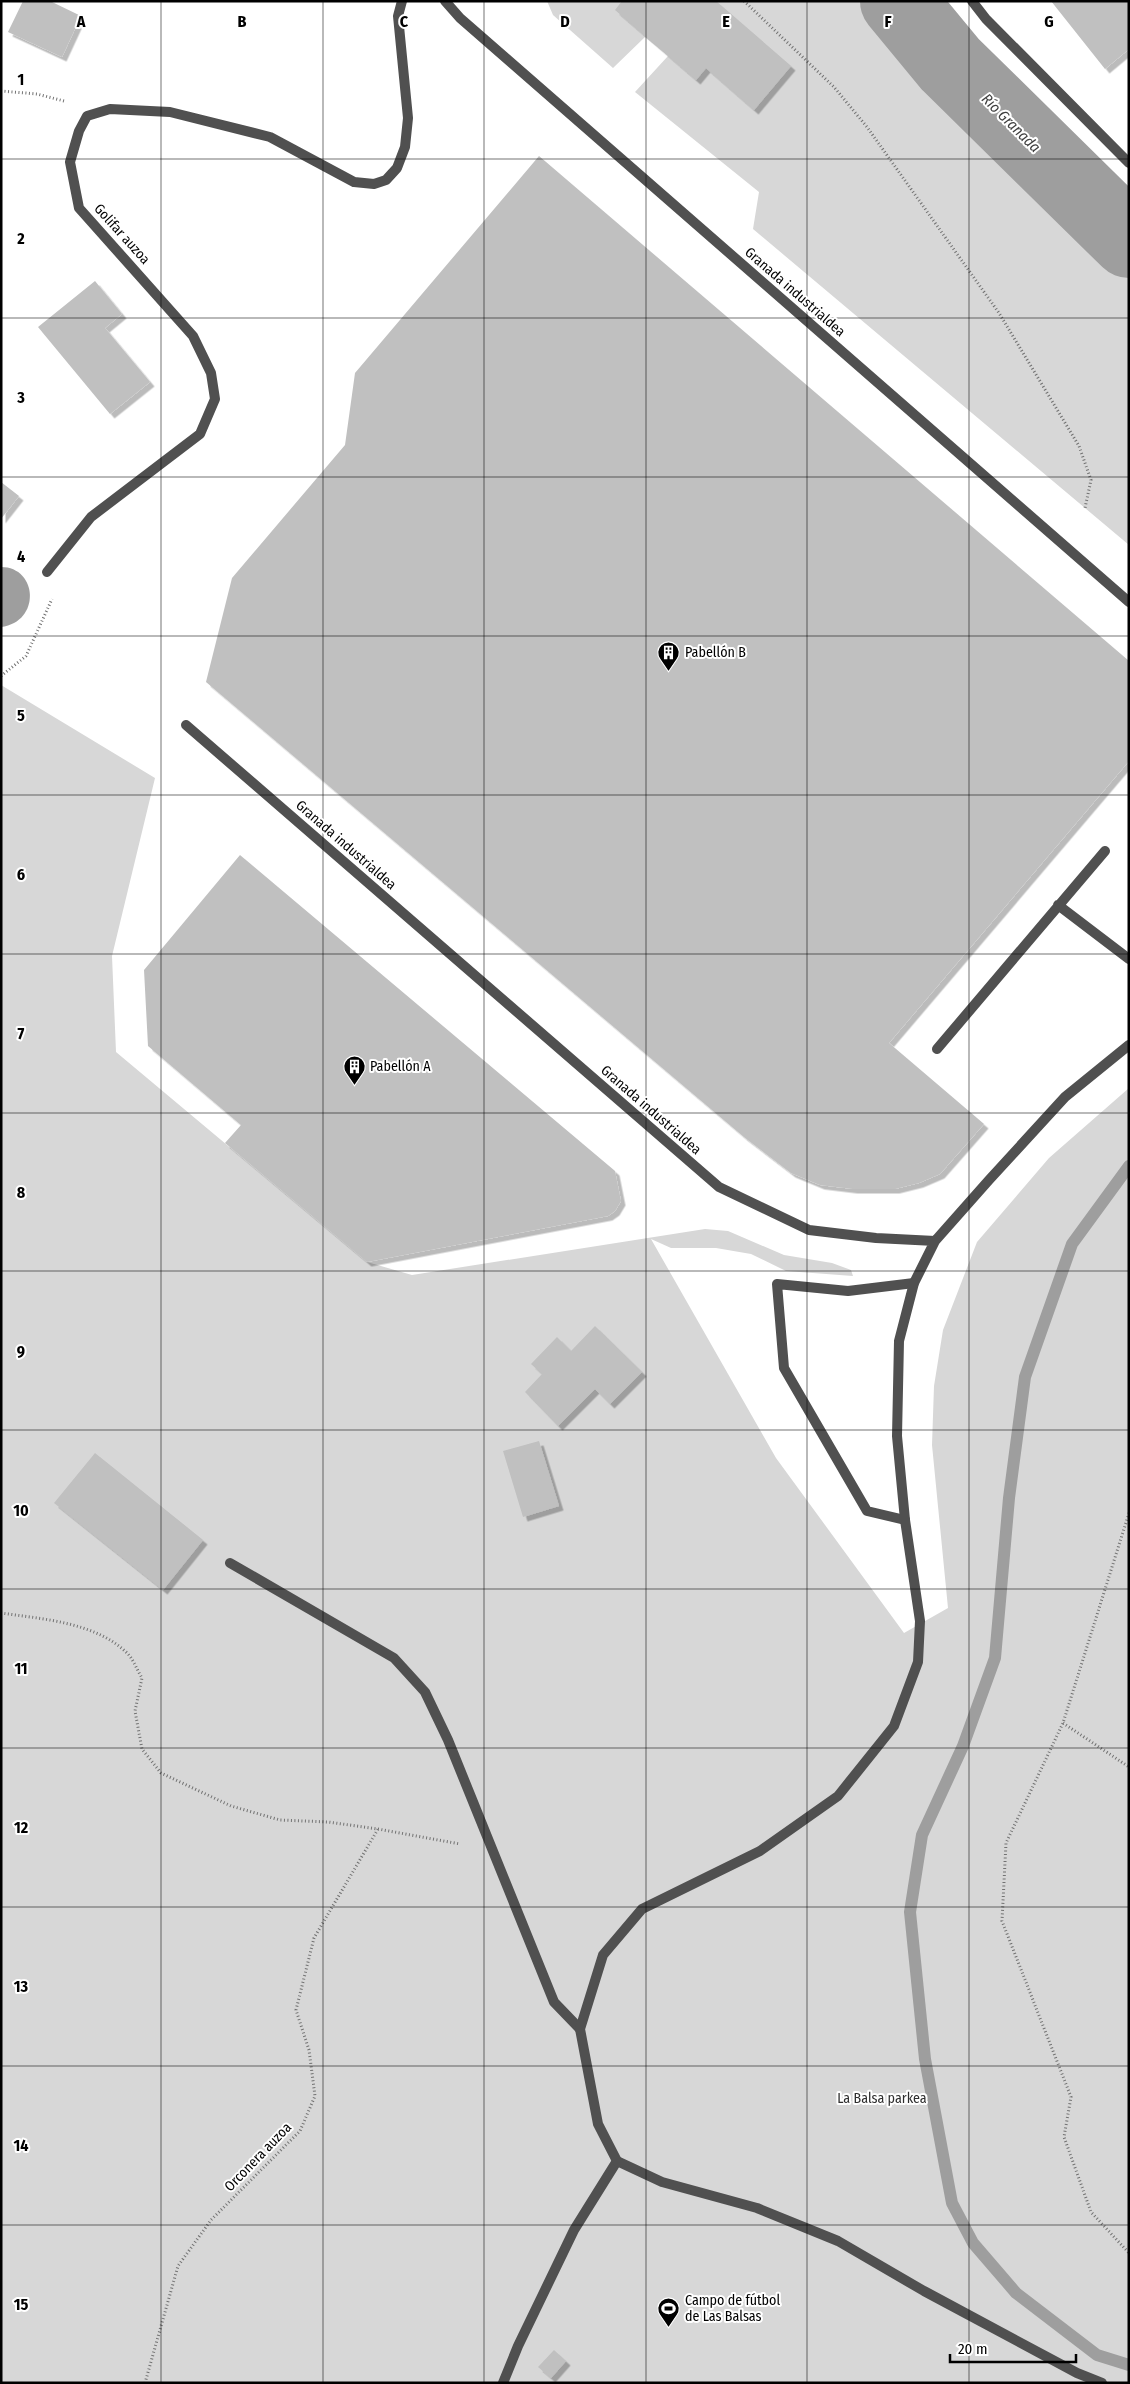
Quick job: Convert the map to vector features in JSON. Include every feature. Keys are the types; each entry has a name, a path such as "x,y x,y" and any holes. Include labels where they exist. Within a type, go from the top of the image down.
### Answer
{"street":[{"path":"87,116 110,109 170,112 270,137 354,182 374,184 386,180 397,168 405,148 408,118 398,16 402,1"},
{"name":"Granada industrialdea","path":"446,1 460,18 1129,602"},
{"path":"972,1 986,19 1129,163"},
{"name":"Golifar auzoa","path":"47,572 91,517 200,434 215,399 211,373 194,336 79,208 70,162 79,131 87,116"},
{"name":"Granada industrialdea","path":"186,725 719,1187 809,1230 876,1238 935,1241"},
{"path":"937,1048 1105,851"},
{"path":"1058,905 1129,959"},
{"path":"1102,2383 1077,2373 932,2295 838,2241 757,2208 662,2182 618,2161 598,2124 580,2029 603,1955 642,1909 760,1851 838,1796 894,1726 918,1662 920,1621 905,1520 897,1436 899,1341 914,1283 935,1241 1065,1097 1129,1045"},
{"path":"905,1520 867,1511 784,1368 777,1284 848,1290 914,1283"},
{"path":"230,1564 394,1658 425,1692 448,1740 554,2002 580,2029"},
{"path":"503,2383 518,2346 574,2230 618,2161"}],"path":[{"path":"744,1 834,87 868,127 999,313 1080,446 1090,480 1085,508"},
{"path":"1,91 37,94 62,99 87,116"},
{"path":"1,676 26,656 53,598 47,572"},
{"path":"1129,1513 1063,1722 1006,1843 1002,1920 1071,2096 1064,2136 1091,2212 1129,2253"},
{"path":"1,1613 55,1620 102,1635 127,1652 142,1678 135,1711 142,1749 161,1774 230,1806 280,1820 328,1822 378,1829 492,1850"},
{"path":"1063,1722 1129,1767"},
{"name":"Orconera auzoa","path":"145,2383 178,2266 211,2220 300,2131 315,2096 309,2050 296,2010 314,1938 378,1829"}],"green space":[{"path":"547,1 933,1 966,44 1129,208 1129,545 753,229 759,192 635,92 668,56 645,37 613,68 553,15"},
{"name":"La Balsa parkea","path":"1,685 155,778 112,956 116,1052 367,1262 412,1275 705,1229 728,1231 784,1255 832,1263 851,1270 853,1276 786,1271 751,1254 716,1248 671,1248 651,1239 776,1458 904,1633 948,1608 932,1445 934,1386 943,1330 977,1242 1049,1158 1129,1088 1129,2383 1,2383"}],"shaded area":[{"path":"1,567 13,569 22,576 28,585 30,595 28,606 23,616 14,623 1,627"}],"building":[{"path":"23,1 50,1 81,16 62,57 8,32"},
{"path":"622,1 716,1 791,66 754,110 706,68 696,80 615,10"},
{"path":"1051,1 1129,1 1129,49 1105,69"},
{"name":"Pabellón B","path":"539,156 1129,661 1129,761 889,1043 984,1124 940,1174 919,1183 895,1189 853,1189 820,1185 791,1173 744,1137 206,682 232,578 345,445 355,373"},
{"path":"95,281 122,314 105,328 150,382 110,414 38,327"},
{"path":"1,482 19,496 1,519"},
{"name":"Pabellón A","path":"240,855 615,1171 621,1201 615,1211 608,1216 367,1262 225,1143 241,1125 148,1046 144,970"},
{"path":"595,1326 642,1372 610,1404 595,1389 558,1426 525,1392 542,1374 531,1364 557,1337 571,1351"},
{"path":"539,1441 559,1506 523,1517 503,1451"},
{"path":"95,1453 203,1540 163,1590 54,1503"},
{"path":"554,2350 566,2361 551,2378 538,2367"}],"waterway":[{"name":"Río Granada","path":"898,1 950,64 1129,240"},
{"path":"1129,1166 1072,1244 1025,1377 1009,1498 995,1658 963,1746 922,1835 910,1912 925,2059 952,2203 973,2243 1016,2293 1097,2355 1129,2365"}],"place":[{"name":"Pabellón B","path":"669,671"},
{"name":"Pabellón A","path":"354,1085"},
{"name":"Campo de fútbol de Las Balsas","path":"669,2327"}]}
